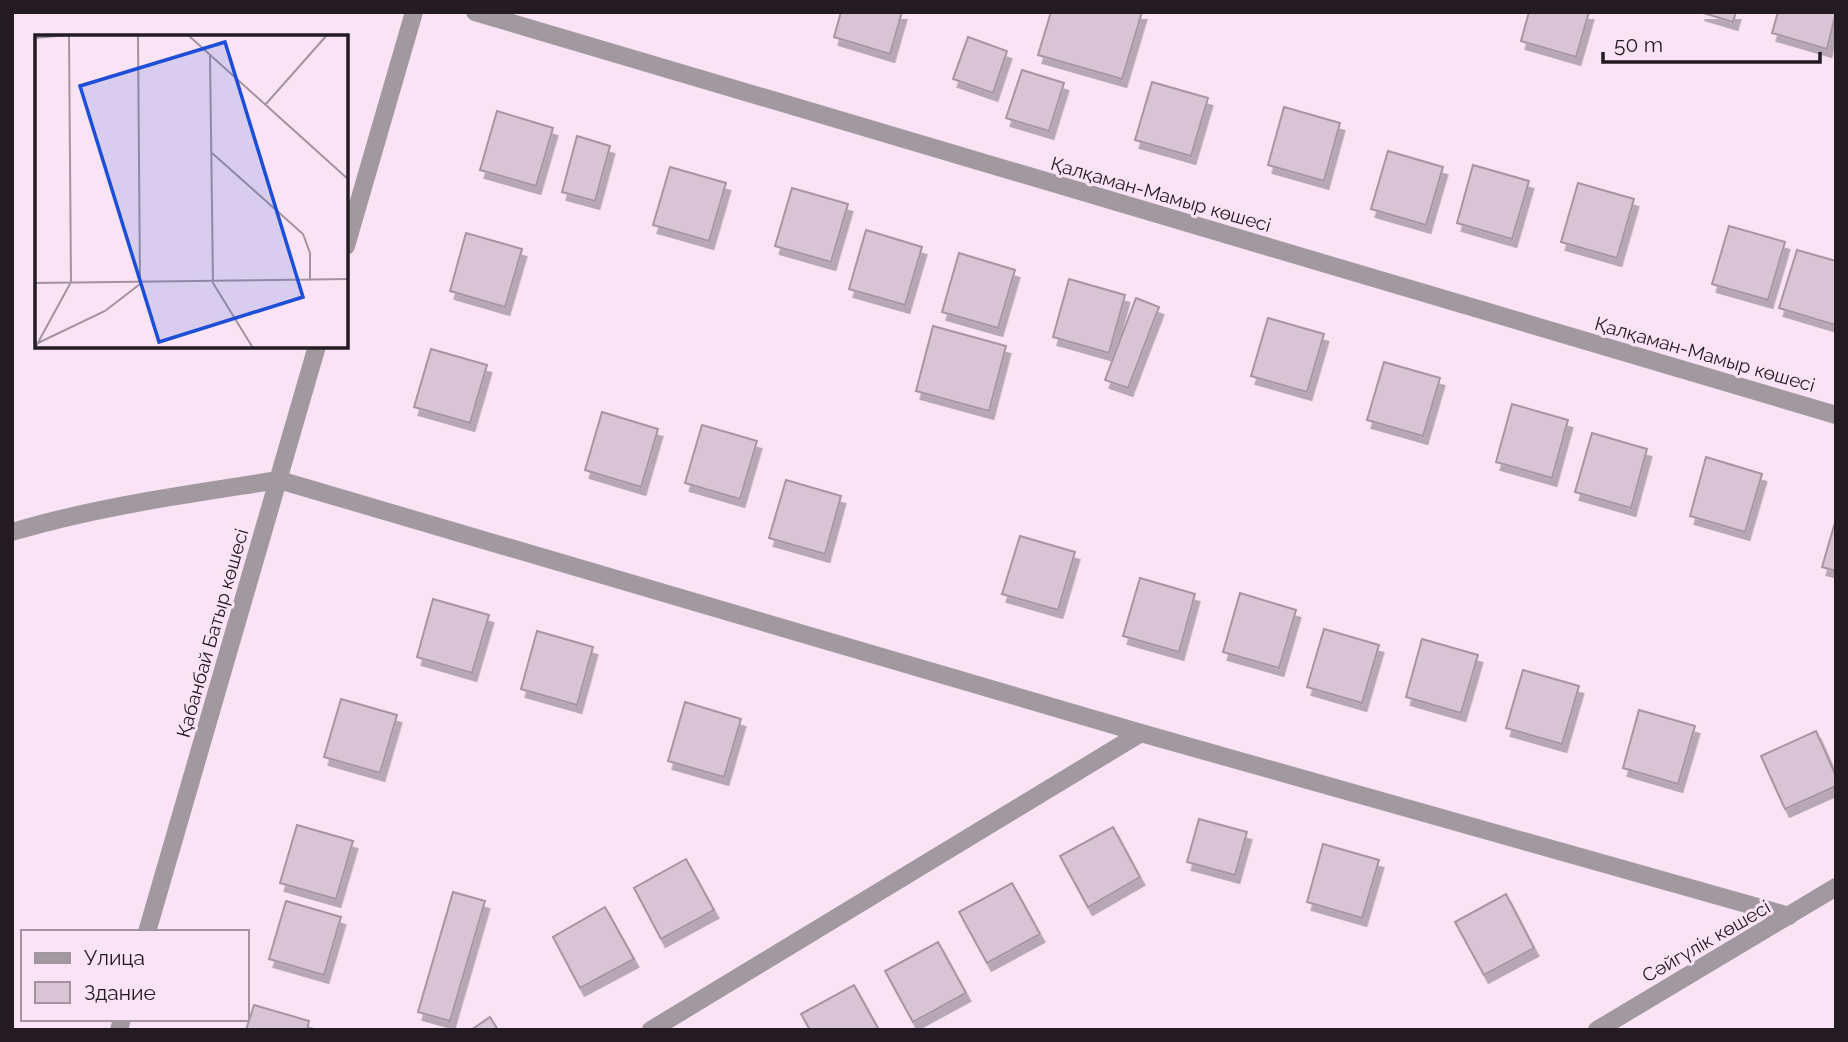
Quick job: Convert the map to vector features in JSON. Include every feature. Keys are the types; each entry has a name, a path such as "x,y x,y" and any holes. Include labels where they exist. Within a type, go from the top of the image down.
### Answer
{"street":[{"path":"348,239 414,12"},
{"name":"Қалқаман-Мамыр көшесі","path":"475,12 1836,415"},
{"name":"Қабанбай Батыр көшесі","path":"149,930 316,348"},
{"path":"12,532 187,494 279,480 1141,733 1789,916"},
{"path":"651,1030 1141,733"},
{"name":"Сәйгүлік көшесі","path":"1597,1030 1836,887"}],"building":[{"path":"841,12 902,12 890,54 834,37"},
{"path":"1051,12 1142,12 1122,79 1038,55"},
{"path":"1529,12 1589,12 1576,57 1521,41"},
{"path":"1700,12 1736,12 1733,22"},
{"path":"1778,12 1836,12 1827,49 1772,33"},
{"path":"968,37 1007,51 993,93 953,79"},
{"path":"1022,70 1064,83 1049,131 1006,118"},
{"path":"1152,82 1208,98 1191,156 1135,140"},
{"path":"1284,107 1340,123 1324,181 1268,165"},
{"path":"497,111 553,128 536,186 480,170"},
{"path":"577,136 610,146 595,201 562,192"},
{"path":"1388,151 1443,167 1426,225 1371,209"},
{"path":"1473,165 1529,181 1512,239 1457,223"},
{"path":"670,167 726,183 709,241 653,225"},
{"path":"1578,183 1634,199 1617,258 1561,242"},
{"path":"792,188 848,204 831,262 775,246"},
{"path":"1729,226 1785,242 1768,300 1712,284"},
{"path":"866,230 922,247 905,305 849,289"},
{"path":"466,233 522,249 505,307 450,291"},
{"path":"1797,250 1836,261 1835,325 1779,308"},
{"path":"959,253 1015,270 998,328 942,312"},
{"path":"1069,279 1125,295 1109,353 1053,337"},
{"path":"1136,298 1159,307 1128,388 1105,380"},
{"path":"1268,318 1324,334 1307,392 1251,376"},
{"path":"933,326 1006,346 989,411 916,391"},
{"path":"431,349 487,365 470,423 414,407"},
{"path":"1384,362 1440,378 1423,436 1367,420"},
{"path":"1512,404 1568,420 1552,478 1496,462"},
{"path":"602,412 658,429 641,487 585,470"},
{"path":"702,425 757,441 740,499 685,483"},
{"path":"1592,433 1647,449 1631,508 1575,492"},
{"path":"1706,457 1762,474 1745,532 1690,516"},
{"path":"786,480 841,496 825,554 769,538"},
{"path":"1836,519 1836,571 1822,567"},
{"path":"1020,536 1075,552 1058,610 1002,594"},
{"path":"1140,578 1195,594 1179,652 1123,636"},
{"path":"1240,593 1296,610 1279,668 1223,652"},
{"path":"433,599 489,615 472,673 417,657"},
{"path":"1324,629 1379,645 1362,703 1307,687"},
{"path":"537,631 593,647 577,705 521,689"},
{"path":"1422,639 1478,655 1461,713 1406,697"},
{"path":"1523,670 1579,686 1562,744 1506,728"},
{"path":"341,699 397,715 380,773 324,757"},
{"path":"685,702 741,719 724,777 668,761"},
{"path":"1639,710 1695,726 1678,784 1623,768"},
{"path":"1816,731 1836,776 1836,786 1785,809 1761,756"},
{"path":"1199,819 1247,832 1235,875 1187,862"},
{"path":"297,825 353,841 336,899 280,883"},
{"path":"1113,827 1140,877 1088,907 1060,856"},
{"path":"1323,844 1379,860 1362,918 1307,902"},
{"path":"686,859 714,910 661,939 634,888"},
{"path":"1012,883 1040,934 987,963 959,912"},
{"path":"453,892 485,901 450,1021 418,1012"},
{"path":"1506,894 1534,948 1484,975 1455,922"},
{"path":"286,901 341,917 324,975 269,959"},
{"path":"605,907 634,959 580,988 553,937"},
{"path":"938,942 966,993 913,1022 885,971"},
{"path":"854,985 879,1030 810,1030 801,1014"},
{"path":"254,1005 309,1021 307,1030 246,1030"},
{"path":"490,1017 498,1030 471,1030"}]}
